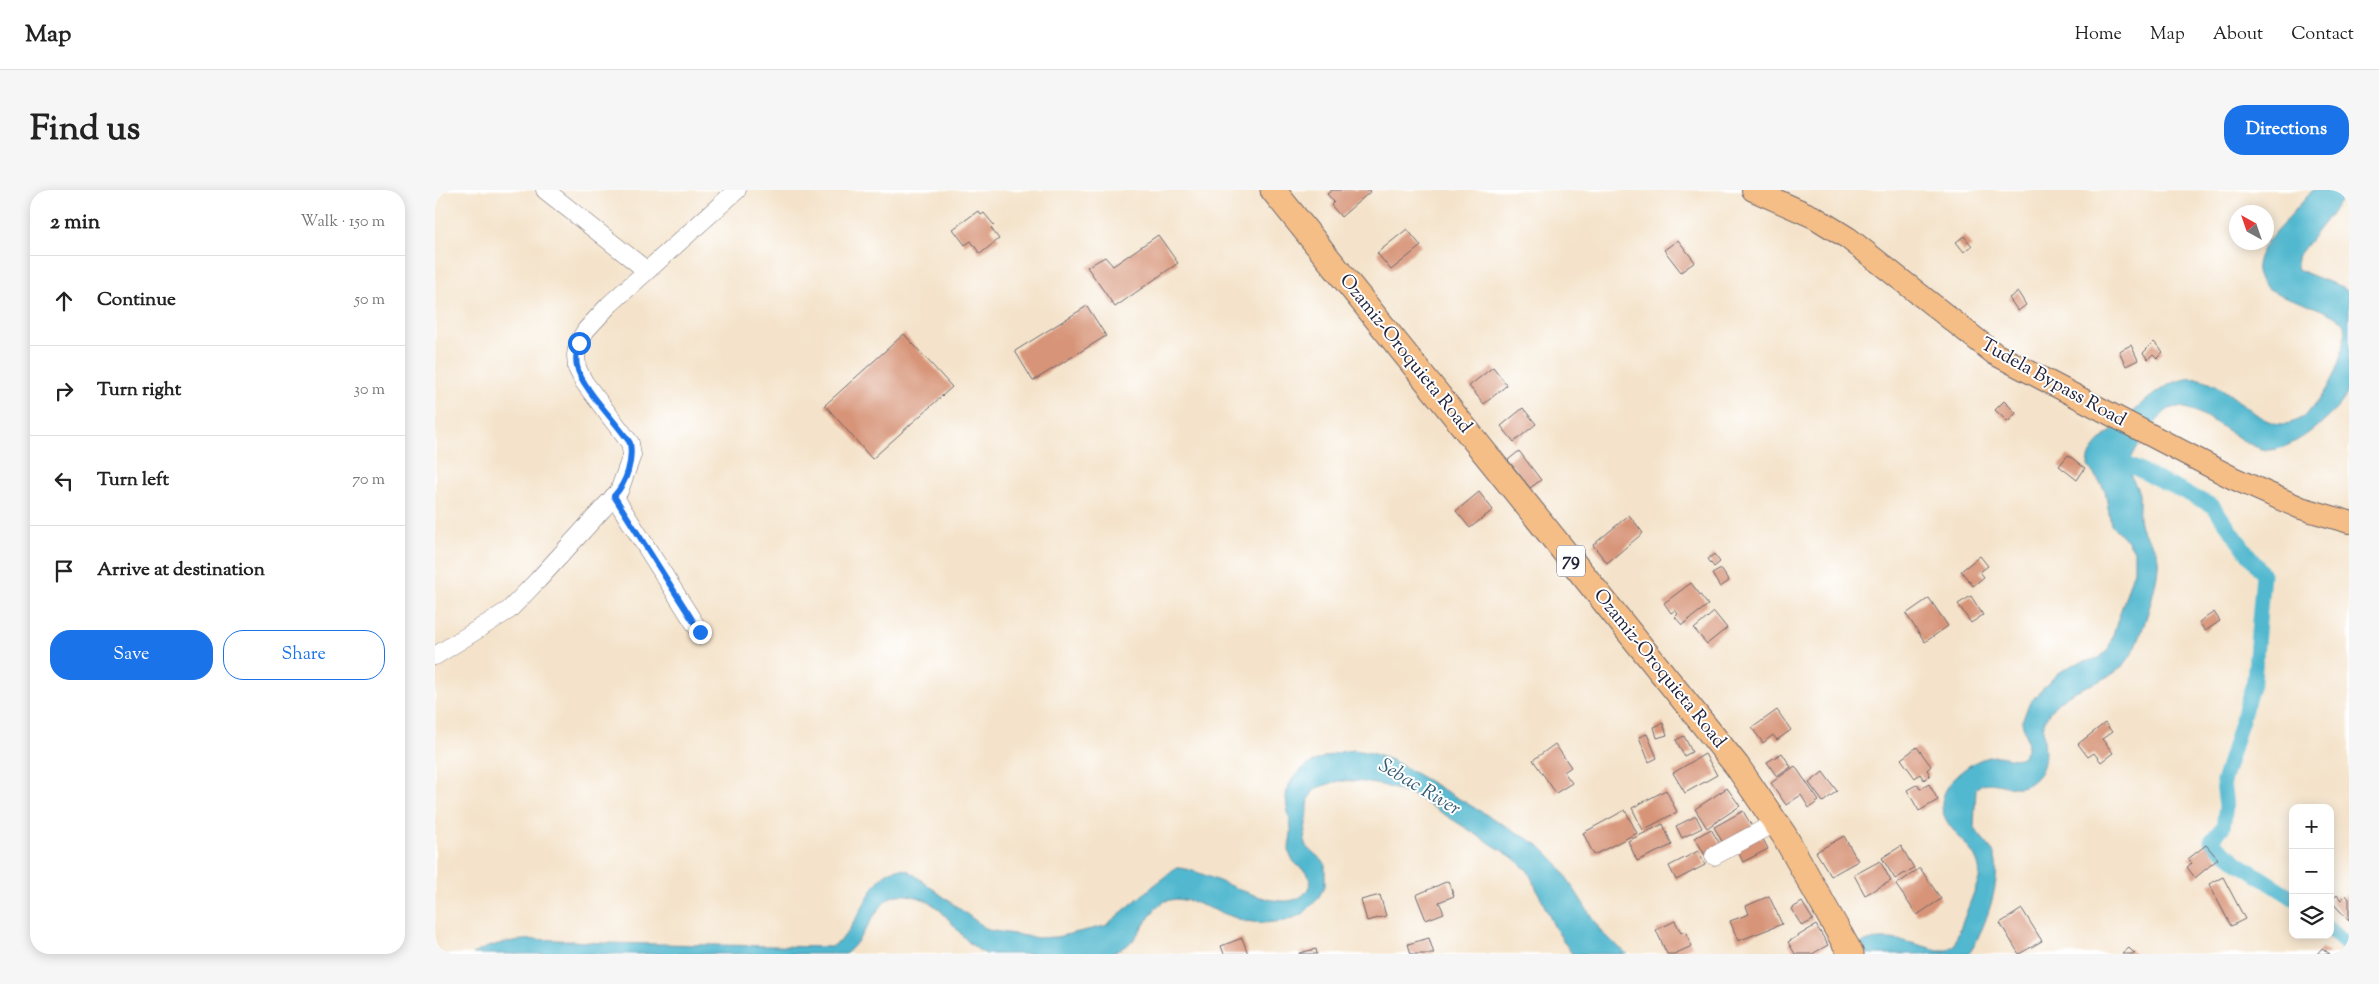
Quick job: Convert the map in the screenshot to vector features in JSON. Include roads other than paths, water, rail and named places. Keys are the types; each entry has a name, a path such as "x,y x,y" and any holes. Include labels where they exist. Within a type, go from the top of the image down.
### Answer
{"highway":[{"name":"Ozamiz-Oroquieta Road","path":"1273,190 1737,766 1775,823 1849,951"}],"main road":[{"name":"Tudela Bypass Road","path":"1753,190 1814,217 1848,238 1995,354 2149,436 2276,498 2325,516 2349,522"}],"street":[{"path":"545,190 646,270"},
{"path":"435,656 509,610 619,491 632,455 630,443 584,382 577,368 576,355 579,343 586,330 646,270 737,190"},
{"path":"614,496 700,632"},
{"path":"1714,856 1775,823"}],"water":[{"path":"2313,190 2349,190 2297,257 2297,268 2301,271 2342,287 2349,292 2349,383 2348,391 2343,401 2327,418 2301,438 2282,448 2268,450 2243,441 2201,414 2175,407 2165,412 2149,430 2133,454 2129,467 2139,494 2141,527 2153,546 2158,559 2154,591 2142,631 2134,650 2125,663 2114,673 2066,696 2055,705 2046,718 2044,725 2045,759 2043,767 2030,783 2016,787 1987,783 1976,789 1974,826 1993,853 1996,880 1990,908 1974,945 1968,954 1839,954 1853,946 1877,939 1899,940 1938,950 1947,950 1954,945 1979,879 1979,866 1973,854 1948,823 1943,812 1943,799 1949,785 1958,775 1977,761 1997,756 2017,759 2023,756 2028,743 2022,721 2030,702 2057,674 2072,665 2099,658 2108,650 2134,570 2134,551 2128,541 2111,525 2105,490 2088,466 2091,452 2095,446 2160,390 2183,380 2195,379 2212,383 2263,419 2282,424 2295,421 2307,413 2318,402 2328,387 2336,371 2341,354 2344,325 2332,315 2281,295 2267,287 2258,277 2258,262 2263,250 2274,250 2274,234"},
{"name":"Sebac River","path":"1354,750 1371,753 1394,761 1540,846 1558,864 1602,933 1627,954 1572,954 1555,928 1528,871 1512,857 1415,796 1382,785 1357,781 1339,781 1315,789 1309,798 1304,840 1306,846 1325,863 1325,886 1317,900 1303,914 1285,921 1263,923 1244,921 1191,901 1176,899 1165,901 1155,909 1132,942 1112,954 986,954 966,940 943,913 934,906 912,896 897,895 884,903 852,948 845,954 473,954 488,947 504,943 536,939 602,943 830,947 841,940 850,928 875,885 885,875 896,869 909,871 988,930 1038,938 1056,937 1105,926 1175,868 1207,876 1249,893 1270,899 1288,901 1302,896 1311,881 1290,855 1291,828 1286,797 1288,786 1302,769 1311,763 1333,754"}],"waterway":[{"path":"2112,457 2213,506 2263,574 2254,680 2223,782 2226,806 2223,827 2211,841 2238,863 2289,895"},
{"path":"2334,933 2349,947"}]}
